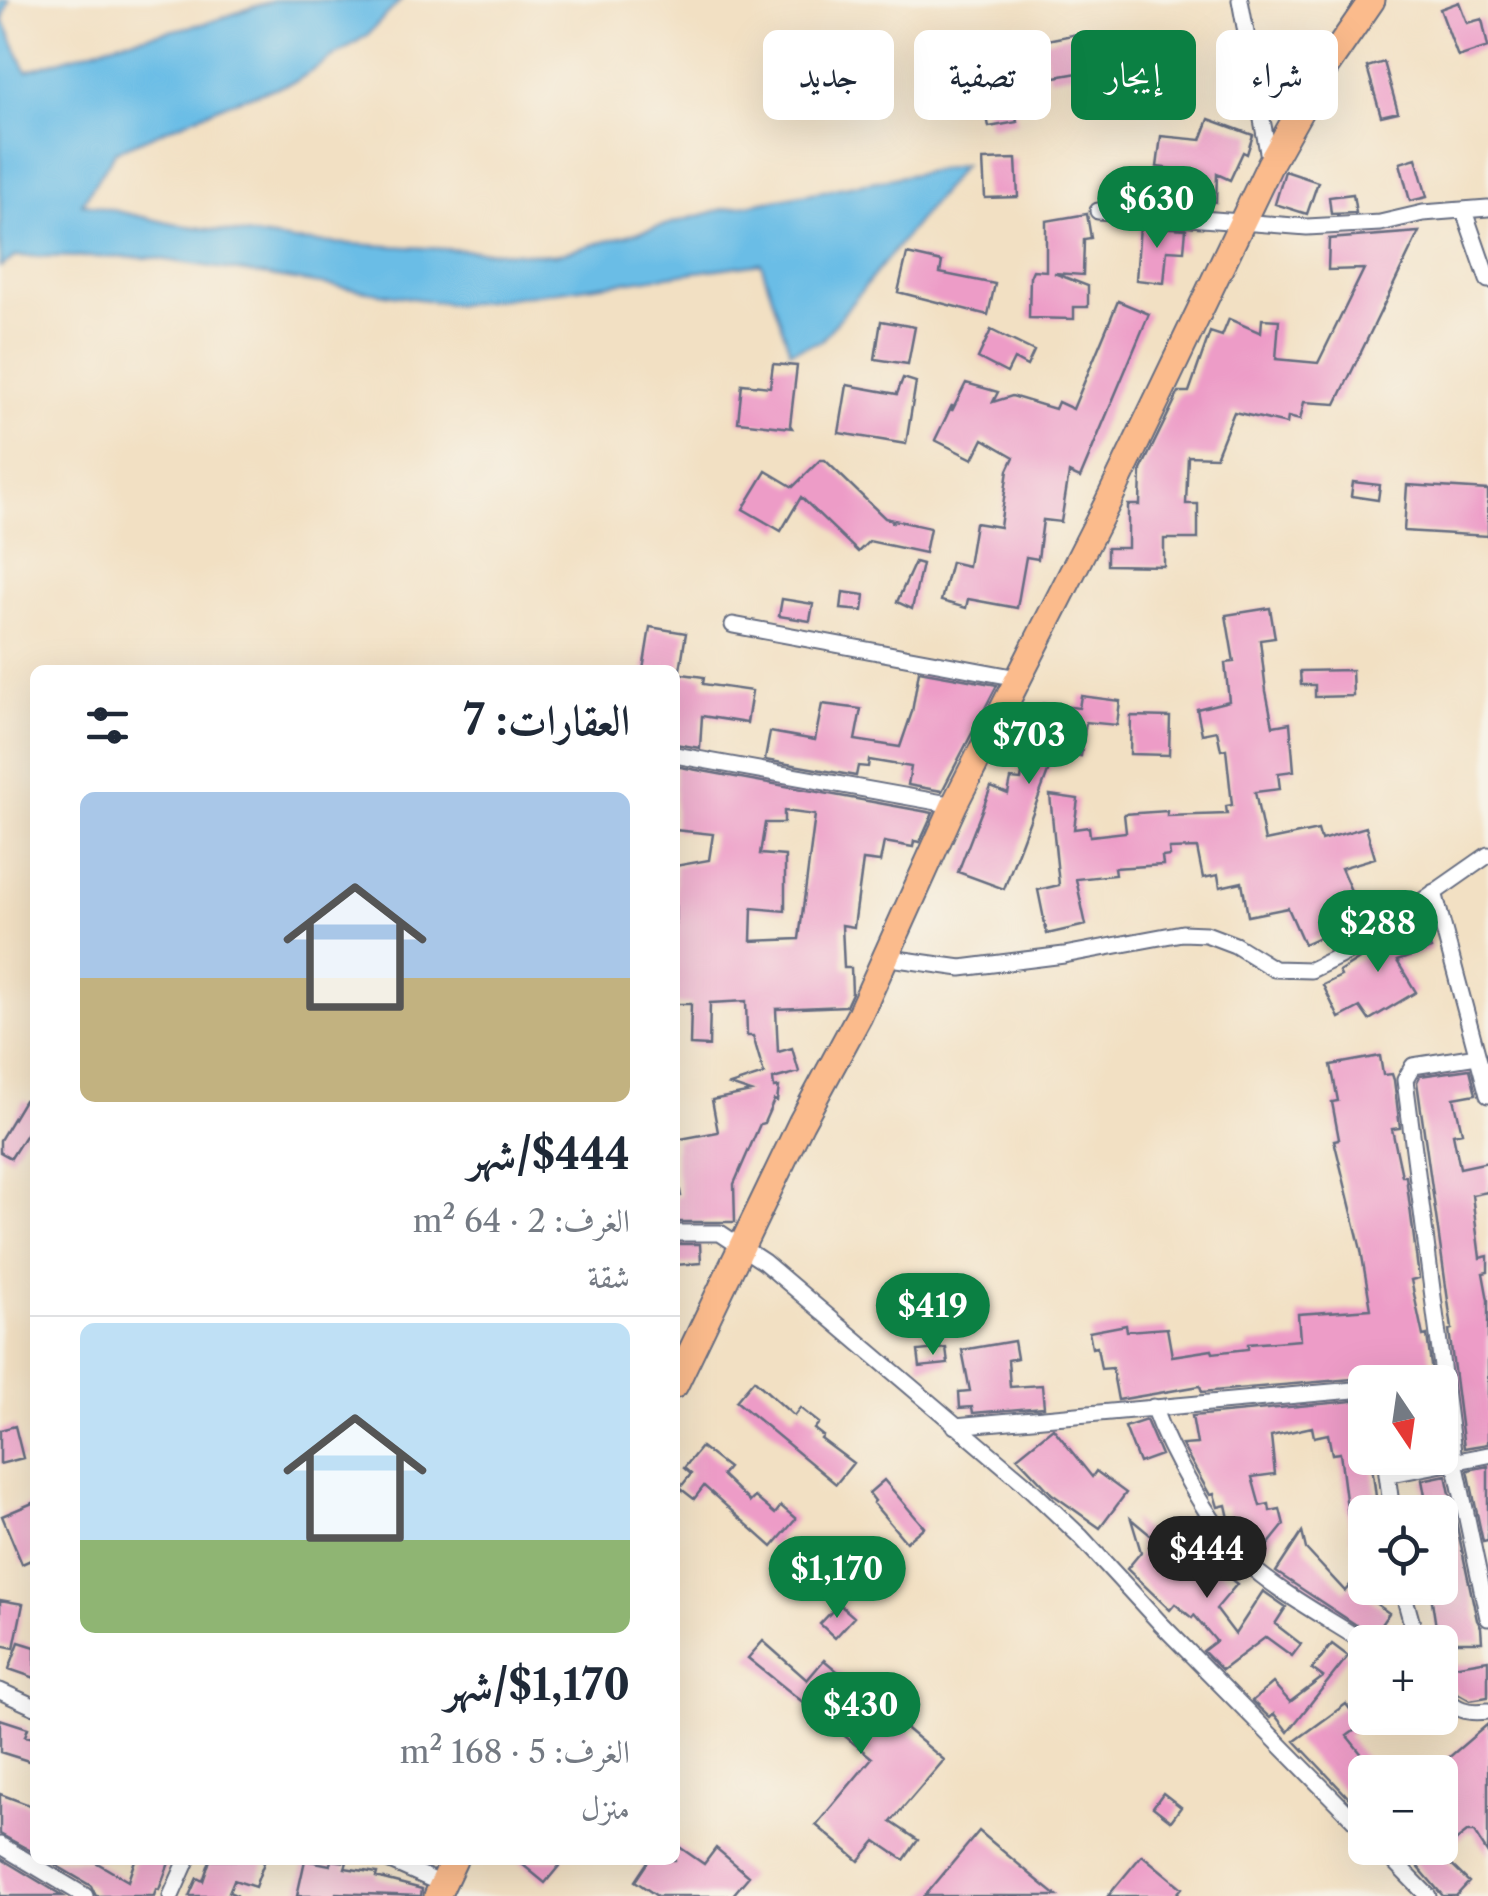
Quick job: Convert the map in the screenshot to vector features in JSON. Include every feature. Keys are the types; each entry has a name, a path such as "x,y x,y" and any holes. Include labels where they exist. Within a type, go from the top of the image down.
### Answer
{"main road":[{"path":"680,1374 801,1123 859,1016 954,805 1106,506 1270,164 1319,77 1372,0"}],"street":[{"path":"1240,0 1270,164"},
{"path":"1098,211 1307,227 1380,223 1423,212 1488,208"},
{"path":"1464,211 1488,280"},
{"path":"732,626 1018,678"},
{"path":"680,756 954,805"},
{"path":"883,957 961,968 1064,955 1182,932 1206,934 1235,945 1274,969 1312,970 1352,950 1488,856"},
{"path":"1434,892 1488,1095"},
{"path":"1442,1365 1405,1080 1413,1066 1477,1056"},
{"path":"680,1233 720,1233 742,1247 955,1426 1081,1537 1348,1815"},
{"path":"955,1426 1348,1390"},
{"path":"1153,1407 1187,1476 1246,1562 1348,1632"},
{"path":"1458,1461 1488,1455"},
{"path":"1458,1474 1484,1582 1488,1618"},
{"path":"1387,1475 1390,1495"},
{"path":"0,1691 30,1705"},
{"path":"1458,1709 1469,1713 1488,1711"},
{"path":"0,1845 30,1863"},
{"path":"33,1865 85,1896"},
{"path":"170,1896 185,1865"},
{"path":"402,1865 444,1880"},
{"path":"1398,1865 1428,1896"}],"water":[{"path":"0,0 9,0 3,19 26,71 122,41 207,23 274,0 401,0 367,35 296,81 228,103 116,151 82,203 173,224 294,241 555,255 720,210 963,165 821,341 790,351 761,263 457,305 153,258 17,256 0,267"}],"building":[{"path":"1459,2 1467,23 1482,19 1488,47 1458,57 1440,9"},
{"path":"1071,35 1071,74 1051,78 1051,39"},
{"path":"1384,62 1398,112 1381,116 1367,67"},
{"path":"1209,119 1253,135 1247,154 1243,152 1230,180 1217,174 1216,202 1180,201 1181,170 1157,167 1161,136 1201,140"},
{"path":"988,120 1017,120 1017,122 989,127"},
{"path":"1416,158 1427,197 1410,201 1400,163"},
{"path":"1016,159 1018,197 985,198 983,160"},
{"path":"1285,171 1318,182 1307,214 1275,204"},
{"path":"1353,194 1356,213 1331,214 1329,197"},
{"path":"1087,214 1091,238 1084,239 1083,275 1054,273 1088,286 1088,307 1074,307 1074,319 1029,318 1030,277 1033,270 1046,271 1046,221"},
{"path":"1140,226 1186,229 1184,251 1167,250 1164,283 1136,280"},
{"path":"1419,232 1336,404 1304,402 1300,420 1288,417 1287,424 1234,412 1216,457 1188,456 1186,504 1198,504 1198,539 1164,539 1164,566 1107,565 1107,548 1128,548 1128,505 1140,505 1141,470 1179,392 1189,392 1210,332 1222,336 1229,319 1261,333 1262,319 1279,320 1276,359 1318,363 1364,269 1328,270 1329,239"},
{"path":"907,254 942,262 940,273 995,284 988,315 898,292"},
{"path":"1118,301 1149,314 1080,478 1069,473 1061,522 1043,520 1038,559 1026,557 1017,608 968,599 966,608 941,601 951,562 968,566 975,523 1000,527 1008,470 1014,457 983,439 973,459 935,440 952,405 952,411 966,383 998,392 993,402 1012,396 1055,409 1058,402 1073,409"},
{"path":"881,321 915,327 908,364 875,359"},
{"path":"991,330 1034,351 1027,366 1014,359 1007,373 978,358"},
{"path":"773,364 797,366 792,428 738,422 742,384 770,387"},
{"path":"903,378 916,382 906,444 839,433 847,385 897,394"},
{"path":"820,460 825,460 885,518 893,520 892,524 894,520 930,528 925,553 869,541 858,552 801,497 781,531 743,509 766,471 793,487"},
{"path":"1353,482 1380,485 1378,500 1351,496"},
{"path":"1407,485 1488,490 1488,536 1404,531"},
{"path":"915,562 922,564 912,609 897,602"},
{"path":"843,592 865,595 863,611 841,609"},
{"path":"782,599 813,604 810,621 779,616"},
{"path":"1270,608 1275,638 1260,640 1266,691 1273,726 1290,723 1294,771 1278,773 1280,789 1255,792 1265,841 1318,830 1321,840 1366,827 1375,858 1341,868 1363,918 1304,944 1288,908 1248,916 1242,882 1220,887 1218,875 1203,878 1197,848 1169,849 1170,856 1162,857 1163,865 1114,868 1115,875 1076,879 1086,925 1047,934 1038,890 1059,885 1050,795 1078,799 1074,829 1089,827 1090,836 1126,832 1124,814 1227,814 1226,806 1232,805 1226,749 1221,750 1217,731 1202,734 1197,709 1229,701 1225,663 1234,662 1226,615"},
{"path":"650,627 686,633 680,670 680,665 644,665"},
{"path":"1352,670 1353,696 1315,697 1315,685 1301,685 1300,671"},
{"path":"919,671 997,685 942,791 908,785 911,767 869,760 868,767 858,766 856,776 765,760 770,732 815,740 822,704 861,709 855,740 900,747 912,712"},
{"path":"680,674 704,677 703,684 752,691 747,723 702,716 700,748 680,745"},
{"path":"1081,696 1120,701 1117,725 1086,722 1081,756 1063,754 1061,765 1051,764 1004,889 958,872 991,787 1008,794 1011,779 1021,780 1030,718 1042,720 1043,704 1079,708"},
{"path":"1131,716 1170,717 1169,755 1130,754"},
{"path":"680,767 933,813 920,842 914,841 913,847 884,842 880,862 863,860 854,927 842,925 844,968 851,968 852,993 846,1006 776,1009 778,1052 792,1048 799,1072 773,1079 774,1088 779,1087 777,1101 774,1100 760,1124 734,1184 735,1222 680,1222 680,1139 718,1132 712,1100 751,1092 730,1085 764,1074 753,1036 747,1036 746,1001 710,1003 709,1046 690,1045 691,1004 680,1004 680,865 709,860 713,834 680,831","holes":["784,811 815,815 799,939 751,941 752,908 785,911 785,856 760,854 765,823 784,823"]},
{"path":"1419,917 1431,949 1397,961 1416,992 1369,1020 1360,1007 1339,1018 1323,985 1341,976 1339,972"},
{"path":"1380,1056 1383,1075 1392,1074 1394,1080 1400,1128 1392,1129 1402,1176 1406,1176 1419,1278 1411,1280 1423,1336 1427,1335 1431,1365 1348,1365 1348,1379 1202,1392 1200,1386 1118,1400 1112,1368 1101,1369 1089,1332 1126,1325 1127,1331 1167,1328 1172,1356 1212,1350 1213,1353 1248,1349 1248,1344 1300,1340 1298,1314 1371,1309 1334,1140 1339,1139 1332,1102 1338,1101 1331,1065"},
{"path":"1470,1069 1476,1094 1454,1098 1462,1132 1453,1134 1460,1168 1488,1162 1488,1192 1472,1195 1480,1258 1488,1256 1488,1272 1483,1273 1488,1300 1488,1444 1464,1448 1458,1365 1453,1365 1449,1330 1452,1329 1417,1082 1420,1076"},
{"path":"24,1100 30,1104 30,1128 11,1158 0,1152 0,1140"},
{"path":"680,1244 700,1244 701,1263 680,1265"},
{"path":"1014,1341 1017,1358 1008,1360 1010,1387 1042,1385 1044,1407 973,1413 972,1407 960,1408 959,1392 970,1391 962,1350"},
{"path":"946,1348 948,1364 920,1367 918,1351"},
{"path":"754,1380 794,1416 800,1408 819,1423 814,1429 823,1436 821,1439 853,1463 836,1484 736,1401"},
{"path":"1348,1401 1348,1475 1373,1475 1376,1495 1348,1495 1348,1516 1340,1453 1332,1454 1328,1434 1314,1437 1312,1427 1271,1436 1275,1474 1252,1477 1260,1506 1269,1504 1270,1511 1280,1509 1284,1525 1263,1551 1258,1529 1236,1534 1226,1505 1218,1507 1214,1494 1210,1495 1182,1445 1197,1444 1192,1416"},
{"path":"1146,1420 1161,1455 1139,1463 1125,1427"},
{"path":"15,1426 23,1458 0,1464 0,1430"},
{"path":"1053,1428 1092,1477 1096,1471 1126,1493 1100,1528 1052,1494 1017,1457"},
{"path":"701,1447 728,1468 722,1475 750,1502 755,1497 775,1514 781,1506 796,1519 772,1547 704,1486 694,1499 680,1488 691,1474 684,1468"},
{"path":"1488,1466 1488,1541 1483,1542 1468,1470"},
{"path":"1446,1475 1450,1495 1425,1495 1422,1480"},
{"path":"884,1480 924,1527 906,1542 869,1493"},
{"path":"30,1504 30,1560 22,1564 2,1516"},
{"path":"1131,1519 1179,1559 1183,1553 1204,1572 1211,1563 1237,1584 1216,1609 1235,1634 1263,1591 1286,1607 1275,1624 1301,1644 1292,1656 1266,1637 1222,1670 1203,1651 1216,1641 1194,1615 1192,1618 1175,1604 1170,1610 1127,1569 1141,1552"},
{"path":"1458,1531 1482,1642 1458,1642 1458,1625 1436,1625 1433,1605 1458,1605"},
{"path":"1302,1532 1306,1549 1345,1591 1348,1587 1348,1605 1378,1605 1389,1613 1381,1625 1356,1625 1276,1572"},
{"path":"814,1544 834,1563 843,1554 854,1563 849,1567 860,1578 838,1601 797,1562"},
{"path":"0,1600 23,1604 14,1648 0,1645"},
{"path":"839,1604 854,1617 835,1638 820,1624"},
{"path":"763,1641 807,1680 824,1660 944,1760 891,1822 918,1840 904,1860 876,1841 859,1861 816,1825 872,1758 748,1658"},
{"path":"19,1642 30,1645 30,1676 9,1669"},
{"path":"1332,1644 1348,1656 1288,1732 1274,1714 1270,1718 1252,1701 1273,1683 1290,1702 1323,1677 1312,1669"},
{"path":"1488,1660 1488,1697 1470,1700 1458,1693 1458,1665"},
{"path":"1346,1704 1347,1736 1362,1755 1348,1755 1348,1797 1295,1741"},
{"path":"0,1719 28,1728 25,1736 30,1737 30,1761 0,1752"},
{"path":"1488,1724 1488,1854 1474,1832 1458,1839 1458,1755 1452,1755"},
{"path":"1163,1793 1181,1807 1171,1821 1153,1807"},
{"path":"0,1794 30,1805 30,1850 0,1834"},
{"path":"979,1831 1036,1879 1057,1896 925,1896"},
{"path":"680,1847 704,1864 716,1848 749,1876 732,1896 657,1896 635,1881 646,1865 680,1865"},
{"path":"1142,1855 1182,1888 1175,1896 1108,1896"},
{"path":"0,1858 63,1896 0,1896"},
{"path":"55,1865 101,1865 128,1881 133,1865 168,1865 154,1896 96,1896 91,1886"},
{"path":"208,1865 263,1865 255,1887 234,1880 229,1892 238,1896 189,1896 197,1878 203,1881"},
{"path":"304,1865 346,1865 345,1868 377,1873 376,1877 422,1889 421,1896 297,1896"},
{"path":"523,1865 560,1865 545,1883"},
{"path":"1417,1865 1452,1865 1469,1882 1456,1896 1443,1896"}]}
